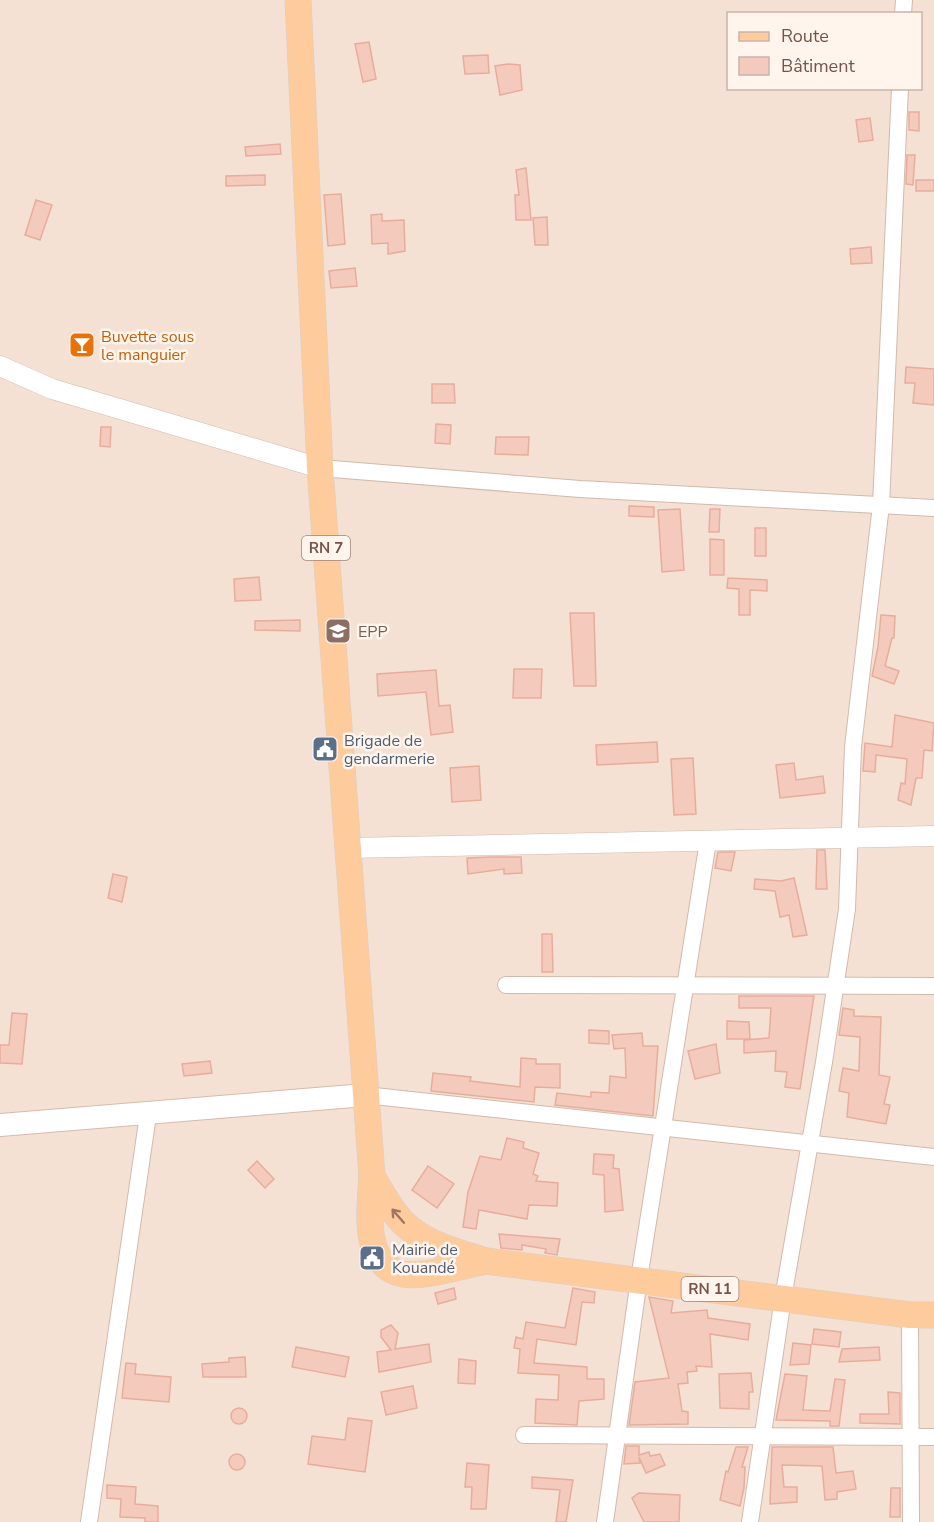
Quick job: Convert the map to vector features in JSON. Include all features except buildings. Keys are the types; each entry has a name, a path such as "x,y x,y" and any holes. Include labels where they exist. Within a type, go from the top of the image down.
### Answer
{"main road":[{"name":"RN 7","path":"298,0 320,468 366,1095"},
{"path":"0,1125 148,1115 366,1095"},
{"name":"RN 11","path":"366,1095 372,1176 370,1220 373,1244 385,1266 403,1274 486,1261"},
{"name":"RN 11","path":"372,1176 396,1215 415,1233 443,1247 486,1261 922,1315"}],"street":[{"path":"750,1522 783,1298 836,987 847,909 853,747 880,505 900,90"},
{"path":"0,366 52,389 320,468 580,489 934,508"},
{"path":"348,848 934,836"},
{"path":"606,1522 639,1279 665,1127 708,840"},
{"path":"506,985 934,986"},
{"path":"366,1095 934,1157"},
{"path":"89,1522 148,1115"},
{"path":"911,1522 909,1436 922,1315"},
{"path":"524,1435 617,1437 762,1434 934,1437"}],"shaded area":[{"path":"0,0 934,0 934,1522 0,1522"}],"place":[{"name":"Buvette sous le manguier","path":"82,345"},
{"name":"EPP","path":"338,631"},
{"name":"Brigade de gendarmerie","path":"325,749"},
{"name":"Mairie de Kouandé","path":"372,1258"}]}
